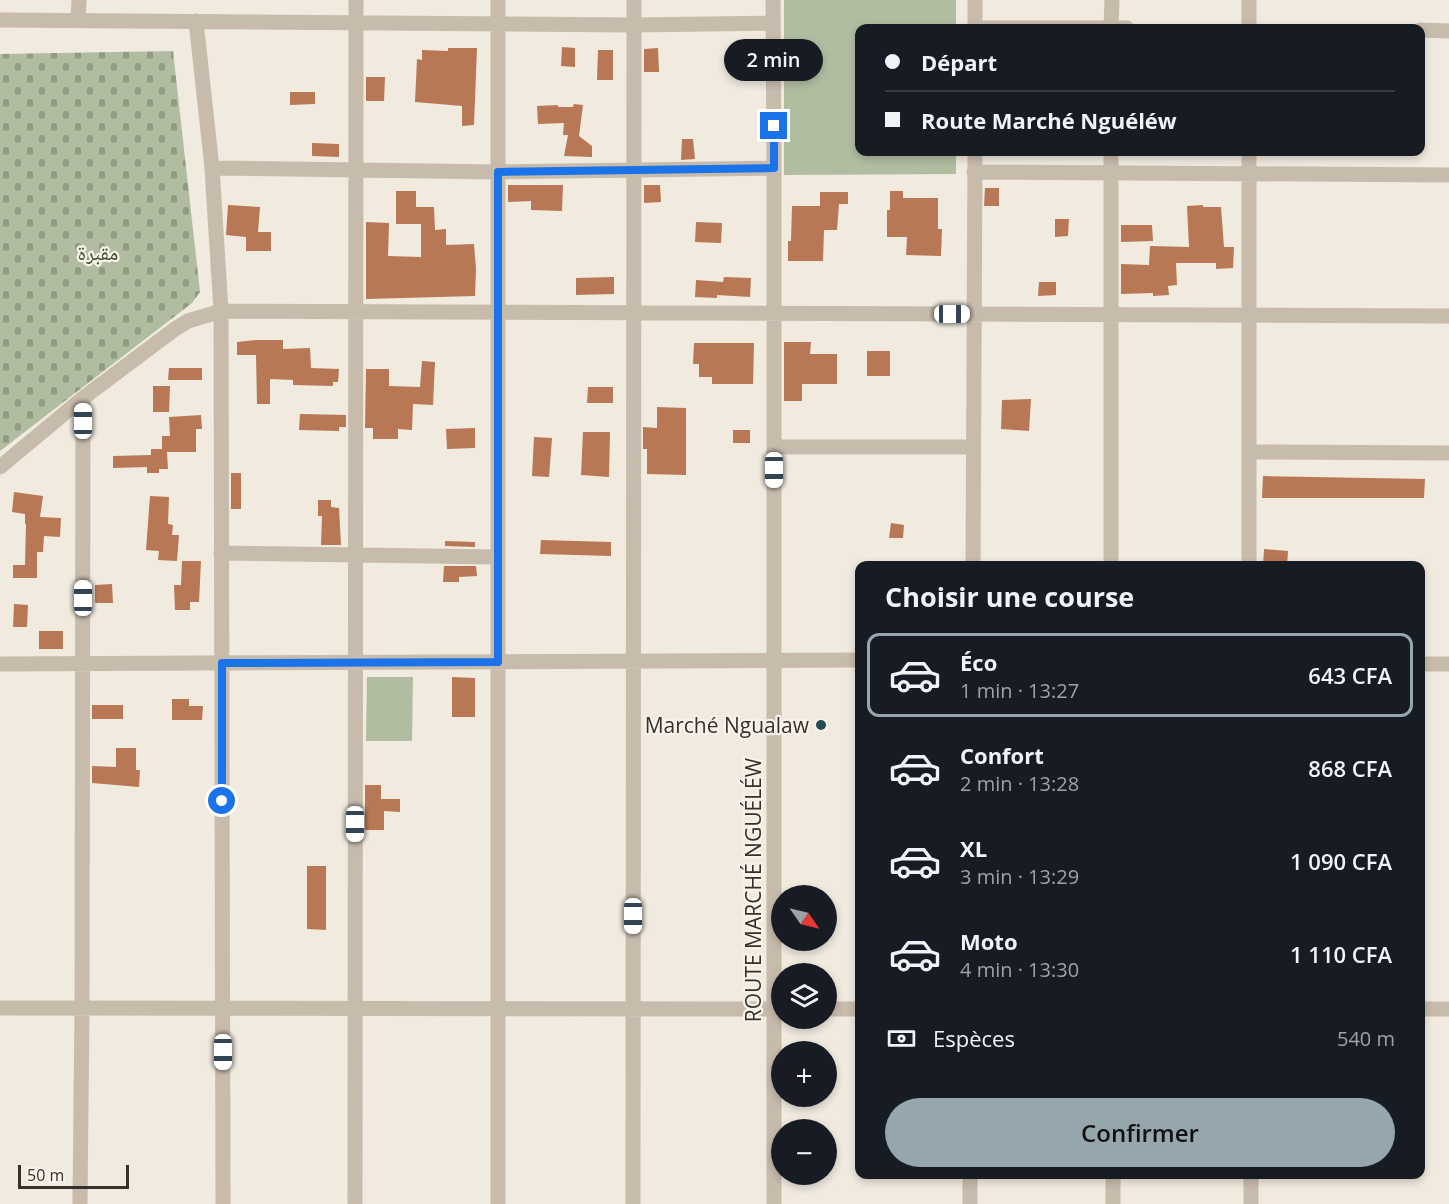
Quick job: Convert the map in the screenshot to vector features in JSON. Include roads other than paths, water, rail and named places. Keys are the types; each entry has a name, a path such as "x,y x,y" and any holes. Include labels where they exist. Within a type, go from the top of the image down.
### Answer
{"street":[{"path":"78,20 79,0"},
{"path":"355,1204 356,0"},
{"path":"498,0 498,1204"},
{"path":"633,0 633,1204"},
{"name":"ROUTE MARCHÉ NGUÉLÉW","path":"773,0 774,660 777,963"},
{"path":"975,0 975,24"},
{"path":"1112,0 1112,24"},
{"path":"1249,0 1249,24"},
{"path":"0,20 633,25 773,23"},
{"path":"196,21 212,168 221,311 223,1204"},
{"path":"1425,30 1449,31"},
{"path":"973,561 975,156"},
{"path":"1110,561 1111,156"},
{"path":"1249,156 1250,561"},
{"path":"212,168 498,172 774,168"},
{"path":"974,172 1449,176"},
{"path":"0,467 83,398 188,321 221,311 1449,316"},
{"path":"80,1204 83,398"},
{"path":"774,447 973,447"},
{"path":"1249,452 1449,453"},
{"path":"221,554 498,557"},
{"path":"0,664 855,660"},
{"path":"1425,663 1449,664"},
{"path":"0,1008 771,1009"},
{"path":"837,1009 855,1009"},
{"path":"1425,1009 1449,1009"},
{"name":"ROUTE MARCHÉ NGUÉLÉW","path":"774,1204 778,1029"},
{"path":"970,1179 970,1204"},
{"path":"1113,1179 1113,1204"},
{"path":"1251,1179 1251,1204"}],"place":[{"name":"Marché Ngualaw","path":"821,725"}],"park label":[{"name":"مقبرة","path":"98,252"}]}
